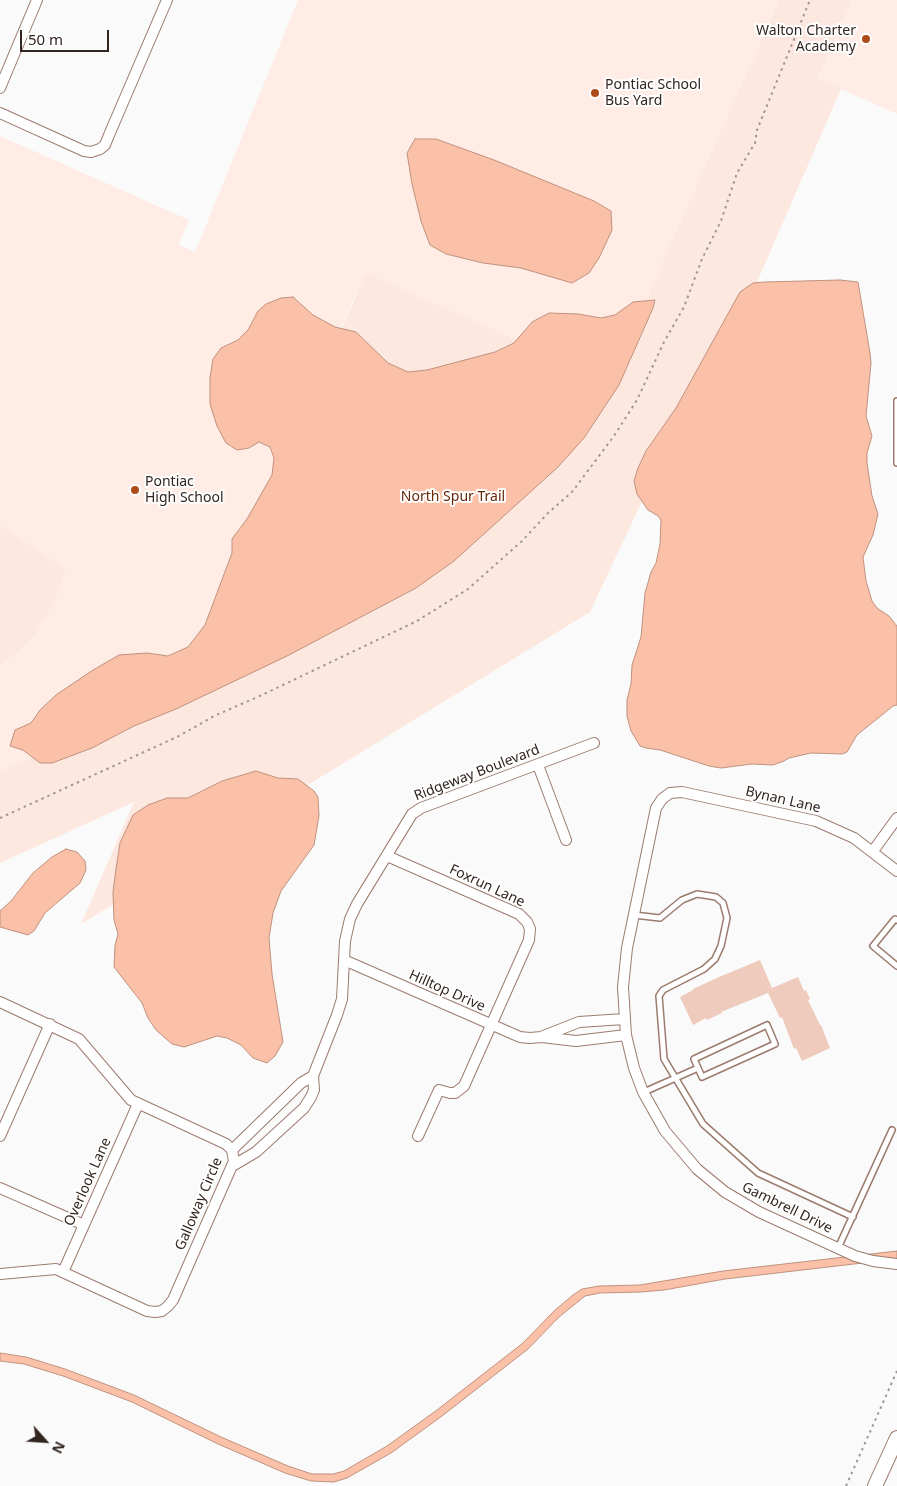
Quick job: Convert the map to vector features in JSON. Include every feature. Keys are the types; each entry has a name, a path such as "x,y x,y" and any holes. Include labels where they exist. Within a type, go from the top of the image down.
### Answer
{"main road":[{"path":"875,1486 897,1438"}],"street":[{"path":"0,88 37,0"},
{"path":"1,115 84,150 97,151 106,142 167,0"},
{"name":"Ridgeway Boulevard","path":"234,1165 256,1152 307,1104 314,1090 313,1076 340,1004 343,988 346,934 352,914 410,817 418,809 594,743"},
{"path":"538,765 566,840"},
{"name":"Bynan Lane","path":"656,808 665,796 674,792 682,792 816,821 847,834 897,870"},
{"name":"Gambrell Drive","path":"656,808 623,976 626,1035 634,1068 643,1092 675,1145 715,1185 747,1206 838,1248 873,1262 897,1264"},
{"path":"873,851 897,818"},
{"name":"Foxrun Lane","path":"387,856 518,914 527,922 530,936 491,1025"},
{"name":"Hilltop Drive","path":"344,960 520,1037 576,1041 626,1035"},
{"name":"Galloway Circle","path":"0,1002 69,1033 83,1042 125,1094 138,1104 222,1142 232,1150 234,1157 234,1165 173,1300 165,1309 158,1312 147,1311 63,1272 52,1269 0,1274"},
{"name":"Hilltop Drive","path":"541,1037 579,1022 624,1019"},
{"path":"0,1136 50,1024"},
{"path":"418,1136 439,1090 450,1093 464,1086 491,1025"},
{"path":"232,1150 302,1083 313,1076"},
{"name":"Overlook Lane","path":"63,1272 138,1104"},
{"path":"0,1188 84,1225"}],"lane":[{"path":"897,401 897,463"},
{"path":"634,915 660,918 682,900 697,894 716,897 721,901 725,907 727,918 721,946 715,959 704,969 663,990 659,996 664,1059 703,1124 758,1173 853,1217"},
{"path":"897,920 895,919 873,946 897,966"},
{"path":"767,1025 775,1044 702,1077 698,1068 694,1059 767,1025"},
{"path":"643,1092 698,1068"},
{"path":"838,1248 892,1130"}],"path":[{"path":"0,818 179,736 235,705 262,695 417,621 468,589 516,547 548,513 572,492 609,443 637,400 664,342 684,307 702,259 721,221 737,173 755,143 757,130 810,0"},
{"path":"846,1486 897,1371"}],"shaded area":[{"path":"298,0 779,0 610,382 356,294 185,686 0,772 0,136 189,220 179,245 195,252"},
{"name":"Walton Charter Academy","path":"853,0 897,0 897,114 818,79"},
{"path":"415,139 436,139 494,160 594,201 611,211 612,230 599,258 589,273 572,283 521,268 483,263 446,254 430,245 421,221 407,153"},
{"path":"840,280 858,282 870,353 871,363 866,416 872,436 867,453 867,463 872,496 878,514 873,535 863,557 866,581 872,601 897,626 897,705 893,706 857,735 847,752 842,754 811,753 789,758 773,765 752,764 721,768 640,746 631,731 627,716 627,700 631,684 632,665 641,637 645,593 651,572 656,563 660,544 661,520 648,510 637,494 634,481 638,468 646,451 676,408 740,292 753,283"},
{"path":"293,297 313,315 335,327 356,332 388,363 408,372 427,370 495,352 514,343 532,322 549,313 578,314 601,318 615,315 633,302 655,300 619,385 584,438 558,467 454,561 416,588 287,656 176,709 134,726 92,748 52,763 40,763 23,750 10,746 15,730 31,723 40,710 56,695 93,670 119,655 147,653 168,656 188,647 205,625 232,553 232,539 247,519 272,475 274,458 270,447 259,442 249,448 237,450 226,443 217,426 210,404 210,378 213,359 221,348 238,340 248,330 258,311 266,304 281,298"},
{"path":"256,771 278,778 298,779 314,791 318,797 319,816 314,845 281,891 273,913 269,938 272,974 283,1042 275,1056 267,1063 253,1058 241,1045 227,1038 217,1036 184,1047 172,1044 156,1030 148,1018 142,1003 114,967 115,945 118,934 114,920 113,892 120,843 133,815 148,805 167,798 188,798 222,781"},
{"path":"66,849 77,852 85,861 86,870 80,883 45,913 34,931 28,935 0,927 0,911 11,901 33,873 52,857"},
{"path":"897,1251 897,1259 725,1279 664,1290 600,1293 585,1296 559,1317 528,1349 442,1416 391,1453 347,1478 334,1482 311,1481 285,1473 218,1444 132,1402 63,1376 24,1364 0,1361 0,1353 26,1357 65,1369 134,1395 221,1437 288,1466 312,1474 333,1474 344,1471 387,1446 437,1410 523,1343 554,1311 582,1289 599,1286 640,1285 723,1271"}],"green space":[{"name":"North Spur Trail","path":"779,0 853,0 818,78 841,89 697,420 683,414 590,612 81,924 134,802 0,863 0,772 185,686 366,273 610,381"},
{"path":"0,525 66,569 54,603 35,634 22,648 0,665"}],"building":[{"path":"760,960 772,988 798,977 804,991 806,990 810,999 808,1000 830,1048 802,1061 796,1048 794,1049 782,1017 780,1018 768,993 693,1025 680,997 693,989"}],"place":[{"name":"Walton Charter Academy","path":"866,39"},
{"name":"Pontiac School Bus Yard","path":"595,93"},
{"name":"Pontiac High School","path":"135,490"}]}
